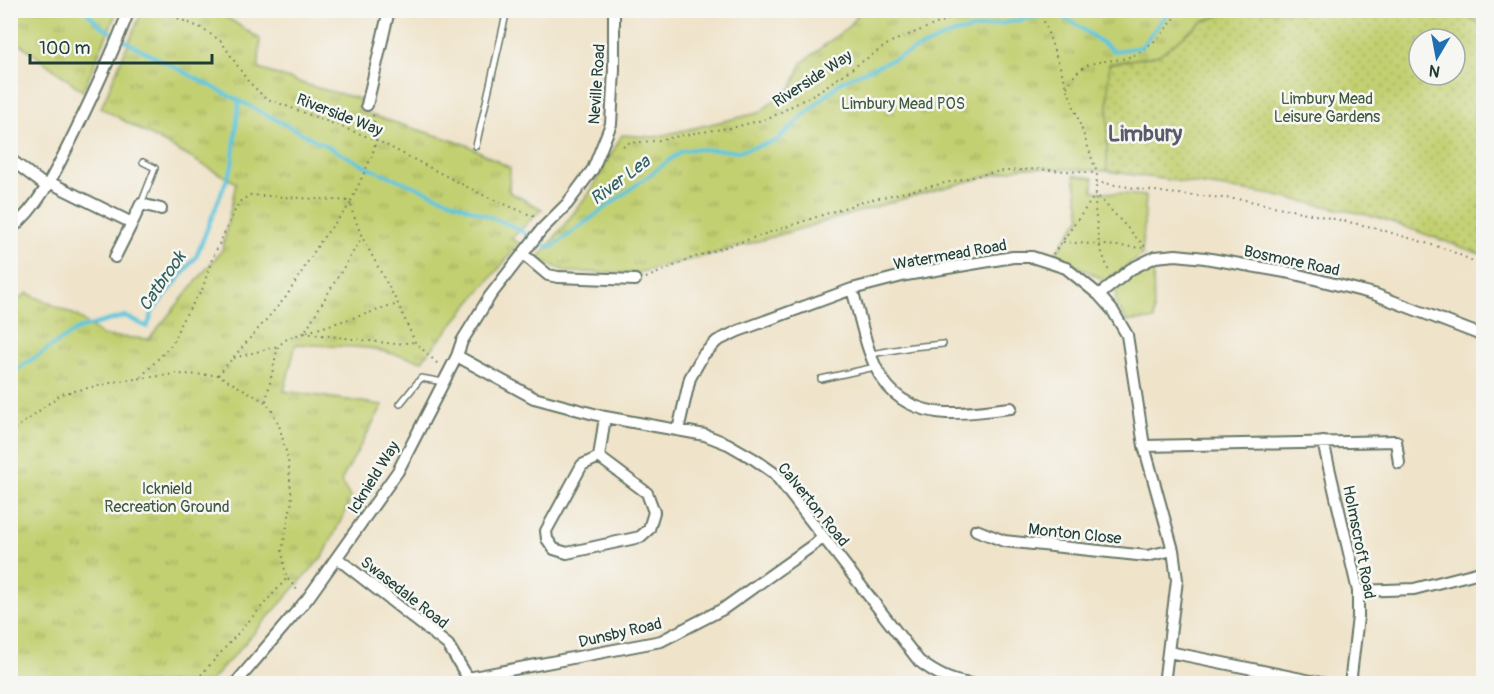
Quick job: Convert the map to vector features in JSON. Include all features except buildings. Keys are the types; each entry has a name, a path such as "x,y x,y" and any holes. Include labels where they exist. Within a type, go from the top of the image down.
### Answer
{"street":[{"path":"10,230 19,224 48,185 96,90 129,10"},
{"path":"367,105 389,10"},
{"name":"Neville Road","path":"533,243 539,226 567,204 593,169 611,124 614,10"},
{"path":"10,159 48,185 132,223"},
{"path":"115,257 141,204 161,209"},
{"name":"Icknield Way","path":"235,684 308,598 399,471 457,356 462,341 490,296 533,243"},
{"path":"523,254 548,274 558,277 634,280"},
{"name":"Bosmore Road","path":"1099,295 1114,281 1142,262 1155,257 1176,255 1205,258 1290,273 1374,294 1484,336"},
{"name":"Watermead Road","path":"678,430 690,378 703,355 717,341 760,322 852,289 906,275 1013,257 1032,257 1066,268 1099,295 1113,311 1128,335 1144,446 1173,550 1177,580 1164,684"},
{"path":"852,289 875,367 886,387 905,401 927,411 949,413 1011,408"},
{"name":"Calverton Road","path":"457,356 534,398 605,417 705,435 728,444 754,459 774,473 919,661 952,682 971,684"},
{"path":"599,457 605,417"},
{"path":"1144,446 1396,441 1399,463"},
{"name":"Holmscroft Road","path":"1323,442 1358,591 1358,617 1350,684"},
{"path":"599,457 646,493 654,512 649,529 640,537 567,553 554,549 547,539 546,531 582,465 599,457"},
{"name":"Monton Close","path":"976,530 1004,541 1147,556 1173,550"},
{"name":"Dunsby Road","path":"468,681 662,641 723,609 823,538"},
{"name":"Swasedale Road","path":"337,558 448,645 468,681"},
{"path":"1358,591 1414,589 1484,571"},
{"path":"1169,652 1321,683"}],"lane":[{"path":"476,146 507,10"},
{"path":"141,204 155,168 143,162"},
{"path":"871,354 912,346 943,344"},
{"path":"821,379 875,367"},
{"path":"400,404 421,378 445,377"}],"path":[{"name":"Riverside Way","path":"149,10 175,17 201,28 221,41 247,80 265,98 376,140 484,196 533,216 539,226"},
{"name":"Riverside Way","path":"623,146 628,143 654,141 735,127 770,118 816,93 891,42 971,10"},
{"path":"1040,10 1096,173 1095,209 1099,244 1114,281"},
{"path":"1066,88 1085,66 1136,54 1142,50 1169,26 1181,10"},
{"path":"218,375 285,297 322,239 352,202 372,156 376,140 373,113 367,105"},
{"path":"634,280 650,277 692,258 865,201 994,172 1035,169 1096,173"},
{"path":"1096,182 1168,193 1245,200 1372,227 1449,250 1484,266"},
{"path":"1048,261 1096,194"},
{"path":"1096,194 1155,257"},
{"path":"139,378 173,343 181,322 202,290 212,259 239,202 250,195 352,202"},
{"path":"352,202 352,211 362,237 398,304 415,342 445,377"},
{"path":"304,333 362,237"},
{"path":"1062,242 1146,248"},
{"path":"232,359 278,346 288,338 398,304"},
{"path":"304,333 395,344 415,342"},
{"path":"265,403 278,346"},
{"path":"10,433 61,394 139,378 176,374 218,375 265,403 279,425 288,459 292,501 282,551 287,578 298,591"},
{"path":"193,684 287,578"}],"green space":[{"path":"11,10 117,11 83,91 11,37"},
{"name":"Icknield Recreation Ground","path":"142,11 217,11 260,39 259,69 360,99 358,111 467,145 510,168 509,192 542,209 511,239 520,243 422,361 369,348 296,344 284,391 383,405 341,481 351,499 324,555 209,683 11,683 11,305 27,293 77,316 102,336 149,339 222,250 236,183 101,108"},
{"name":"Limbury Mead POS","path":"861,11 1233,11 1202,22 1159,55 1109,64 1107,171 1023,167 913,196 724,251 637,273 567,272 538,259 590,192 622,135 655,137 758,113 792,87 802,63 849,26"},
{"name":"Limbury Mead Leisure Gardens","path":"1233,11 1431,11 1467,17 1483,24 1483,255 1377,217 1267,194 1107,171 1109,64 1159,55 1202,22"},
{"path":"1431,11 1483,11 1483,24 1467,17"},
{"path":"1074,175 1093,178 1093,191 1146,196 1142,255 1106,281 1055,254 1081,217"},
{"path":"1153,263 1154,320 1127,321 1116,304 1116,291 1134,273"}],"waterway":[{"name":"River Lea","path":"84,10 101,26 132,45 369,168 510,225 551,248 682,151 694,149 740,151 776,141 842,81 954,33 1055,13 1074,23 1114,51 1141,47 1170,10"},
{"name":"Catbrook","path":"10,374 78,329 125,316 147,327 153,311 196,257 232,166 239,101"}],"district":[{"name":"Limbury","path":"1145,133"}]}
